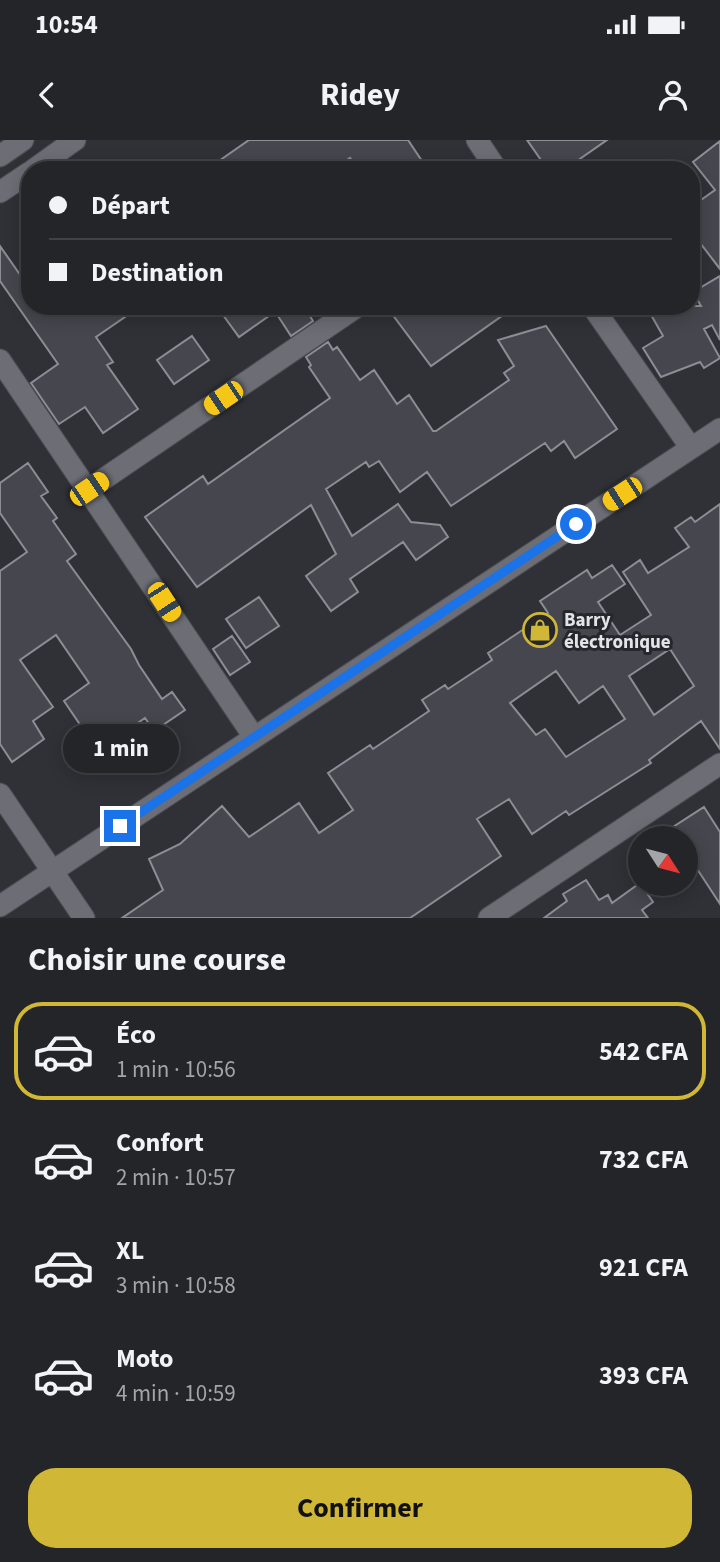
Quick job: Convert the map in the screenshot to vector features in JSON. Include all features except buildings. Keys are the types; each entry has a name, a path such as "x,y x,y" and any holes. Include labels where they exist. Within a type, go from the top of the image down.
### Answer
{"street":[{"path":"0,156 23,140"},
{"path":"45,161 75,140"},
{"path":"477,140 491,161"},
{"path":"0,192 21,178"},
{"path":"89,489 345,315"},
{"path":"598,315 691,448"},
{"path":"0,359 254,737"},
{"path":"0,906 720,429"},
{"path":"489,918 720,764"},
{"path":"0,793 84,918"}],"place":[{"name":"Barry électronique","path":"540,630"}],"route":[{"path":"120,826 576,524"}]}
